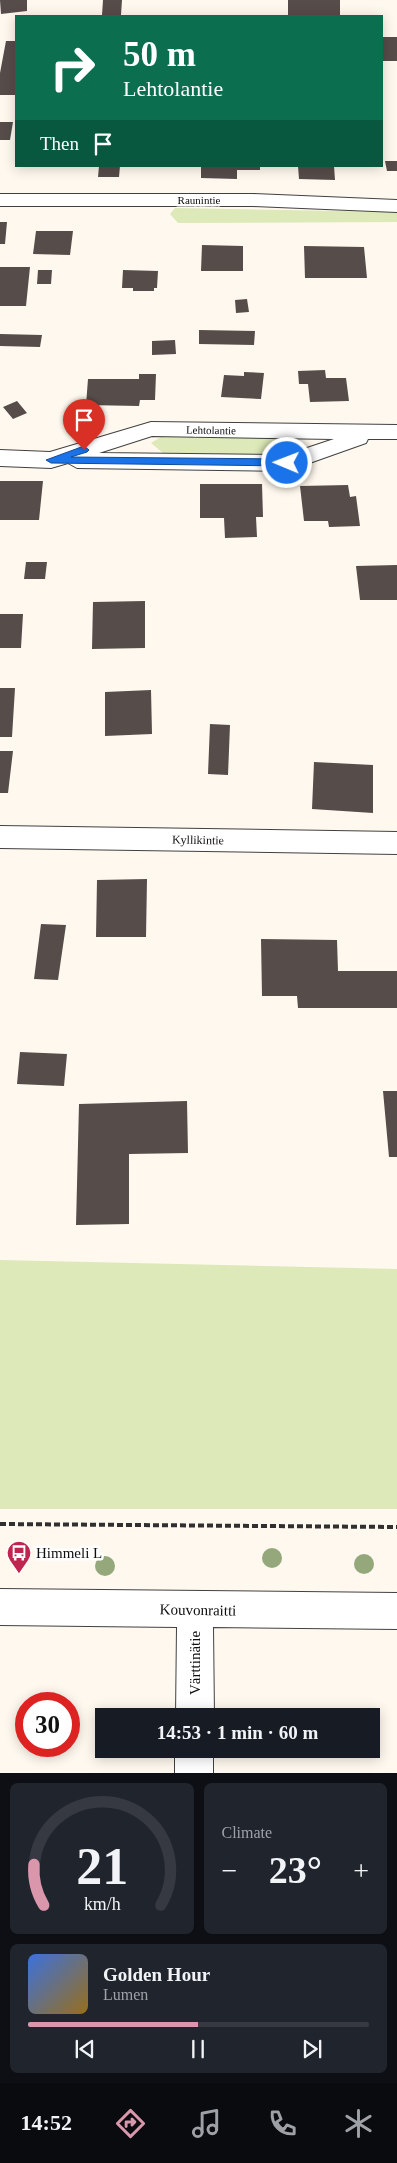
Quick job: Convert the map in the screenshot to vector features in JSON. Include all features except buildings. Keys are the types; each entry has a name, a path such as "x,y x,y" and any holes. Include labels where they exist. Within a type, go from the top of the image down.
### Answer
{"street":[{"name":"Raunintie","path":"0,200 253,200 397,206"},
{"name":"Lehtolantie","path":"51,460 151,429 387,432"},
{"name":"Lehtolantie","path":"0,458 287,463 387,432"},
{"name":"Kyllikintie","path":"0,837 397,843"},
{"name":"Kouvonraitti","path":"0,1607 397,1611"},
{"name":"Värttinätie","path":"194,1708 195,1610"},
{"path":"194,1758 194,1773"}],"path":[{"path":"0,1524 397,1527"}],"green space":[{"path":"175,208 397,212 397,222 178,223 170,214"},
{"path":"164,435 275,435 292,446 273,456 163,453 151,443"},
{"path":"0,1260 397,1269 397,1509 0,1509"}],"place":[{"name":"Himmeli L","path":"19,1574"}],"route":[{"path":"84,450 51,460 287,463"}]}
